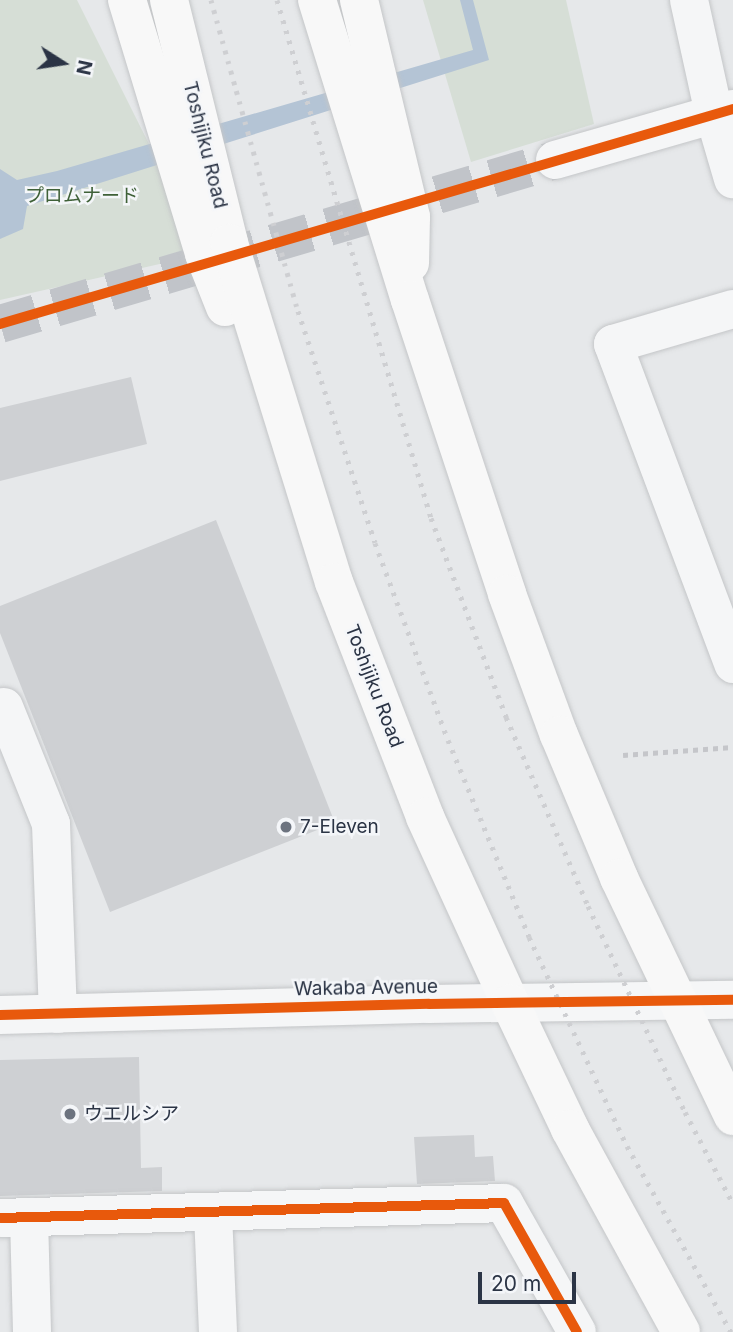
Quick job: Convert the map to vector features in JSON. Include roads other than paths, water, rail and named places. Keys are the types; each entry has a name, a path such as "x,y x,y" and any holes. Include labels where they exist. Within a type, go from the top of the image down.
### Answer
{"main road":[{"path":"127,0 204,254 334,582"},
{"name":"Toshijiku Road","path":"169,0 229,243 334,582 425,817 510,1003 570,1129 681,1332"},
{"path":"317,0 410,300 508,594 559,735 619,878 733,1116"},
{"path":"359,0 411,217 410,300"}],"street":[{"path":"688,0 724,112 733,179"},
{"path":"555,160 724,112"},
{"path":"733,309 613,344 733,664"},
{"path":"19,723 51,824 66,841 58,1014"},
{"name":"Wakaba Avenue","path":"0,1015 733,1000"},
{"path":"32,1332 14,1217 504,1203 577,1332"},
{"path":"213,1213 218,1332"}],"water":[{"path":"460,0 473,0 489,60 27,206 23,229 0,239 0,169 17,180 57,171 473,50"}],"tunnel":[{"path":"0,324 555,160"}],"railway":[{"path":"211,0 298,311 375,543 448,740 529,937 627,1146 731,1332"},
{"path":"277,0 431,518 506,717 588,906 685,1112 733,1204"}],"place":[{"name":"7-Eleven","path":"286,827"},
{"name":"ウエルシア","path":"70,1114"}],"park label":[{"name":"プロムナード","path":"82,196"}]}
